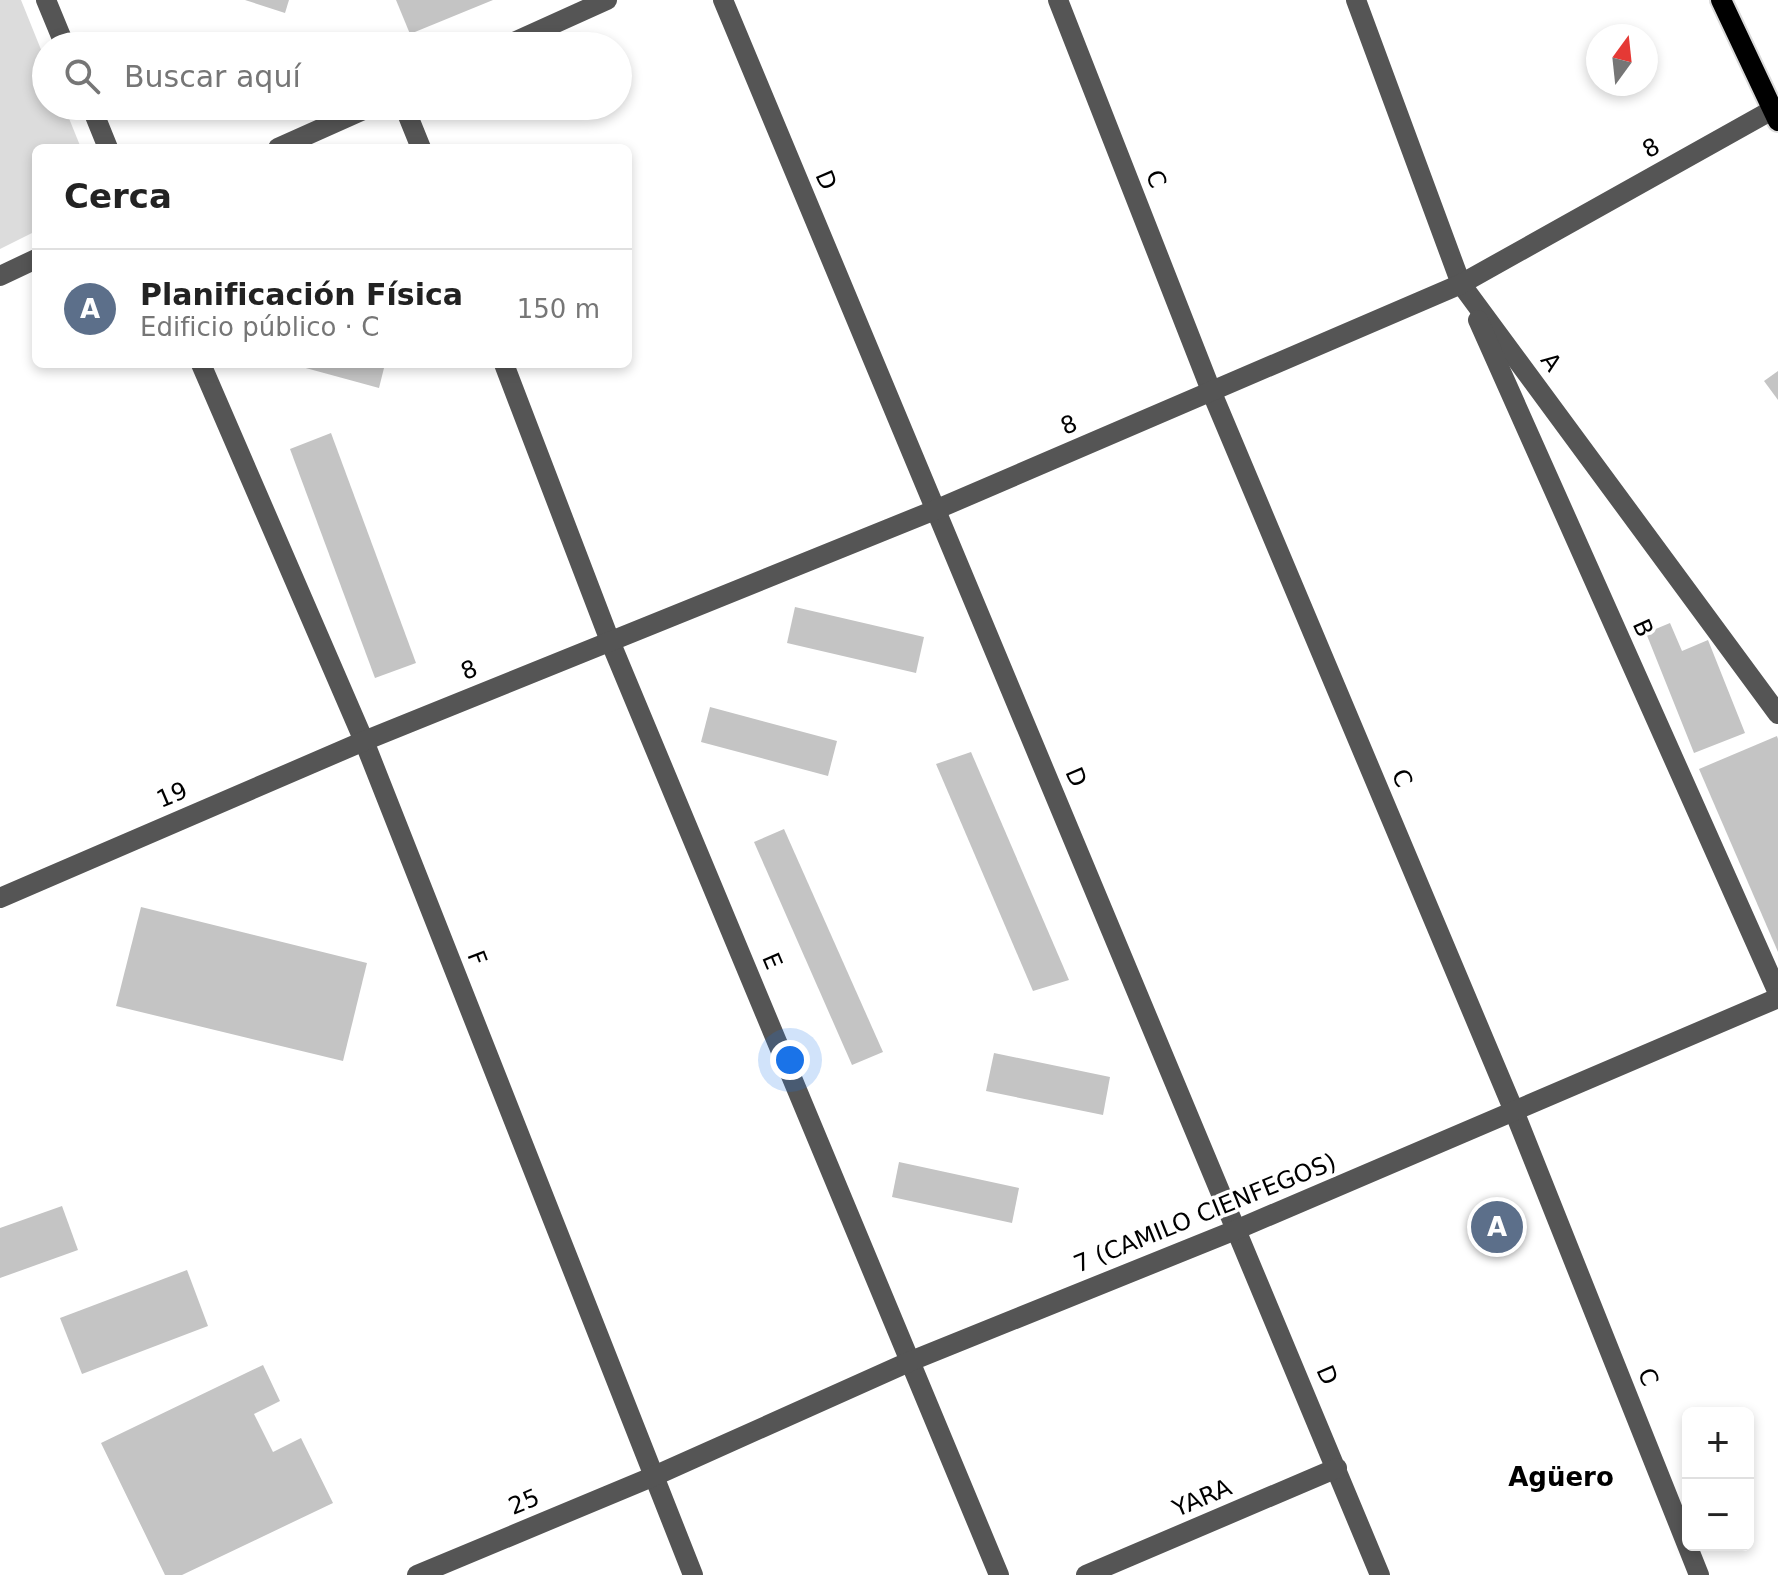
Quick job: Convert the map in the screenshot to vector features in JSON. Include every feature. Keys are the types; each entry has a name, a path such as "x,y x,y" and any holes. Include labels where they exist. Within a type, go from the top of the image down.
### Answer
{"main road":[{"path":"1721,0 1775,116"}],"street":[{"path":"46,0 59,32"},
{"path":"536,32 607,0"},
{"name":"D","path":"723,0 1380,1575"},
{"name":"C","path":"1058,0 1212,393 1514,1111 1699,1575"},
{"name":"A","path":"1356,0 1461,284 1778,714"},
{"name":"8","path":"364,741 935,510 1461,284 1775,116"},
{"path":"97,120 106,144"},
{"path":"287,144 341,120"},
{"path":"410,120 419,144"},
{"path":"0,276 32,261"},
{"name":"B","path":"1461,284 1778,996"},
{"name":"F","path":"203,368 364,741 693,1575"},
{"name":"E","path":"506,368 610,641 999,1575"},
{"name":"19","path":"0,898 364,741"},
{"name":"7 (CAMILO CIENFEGOS)","path":"652,1477 911,1361 1238,1229 1778,996"},
{"name":"YARA","path":"1086,1575 1337,1468"},
{"name":"25","path":"417,1575 652,1477"}],"shaded area":[{"path":"0,0 21,0 34,32 32,120 70,120 79,144 32,144 32,233 0,249"}],"building":[{"path":"245,0 289,0 285,13"},
{"path":"396,0 493,0 415,32 409,32"},
{"path":"306,368 384,368 379,388"},
{"path":"1778,371 1778,400 1764,381"},
{"path":"331,433 416,663 375,678 290,449"},
{"path":"795,607 924,637 916,673 787,643"},
{"path":"1670,623 1682,651 1708,640 1745,733 1694,753 1646,633"},
{"path":"710,707 837,741 828,776 701,742"},
{"path":"1777,736 1778,739 1778,952 1699,769"},
{"path":"971,752 1069,980 1033,991 936,764"},
{"path":"784,829 883,1052 852,1065 754,842"},
{"path":"141,907 367,963 343,1061 116,1006"},
{"path":"994,1053 1110,1077 1103,1115 986,1091"},
{"path":"899,1162 1019,1188 1012,1223 892,1197"},
{"path":"62,1206 78,1250 0,1278 0,1228"},
{"path":"187,1270 208,1326 82,1374 60,1318"},
{"path":"263,1365 280,1401 254,1414 273,1452 301,1438 333,1503 182,1575 165,1575 101,1443"}],"place":[{"name":"Planificación Física","path":"1497,1227"}],"district":[{"name":"Agüero","path":"1561,1477"}]}
